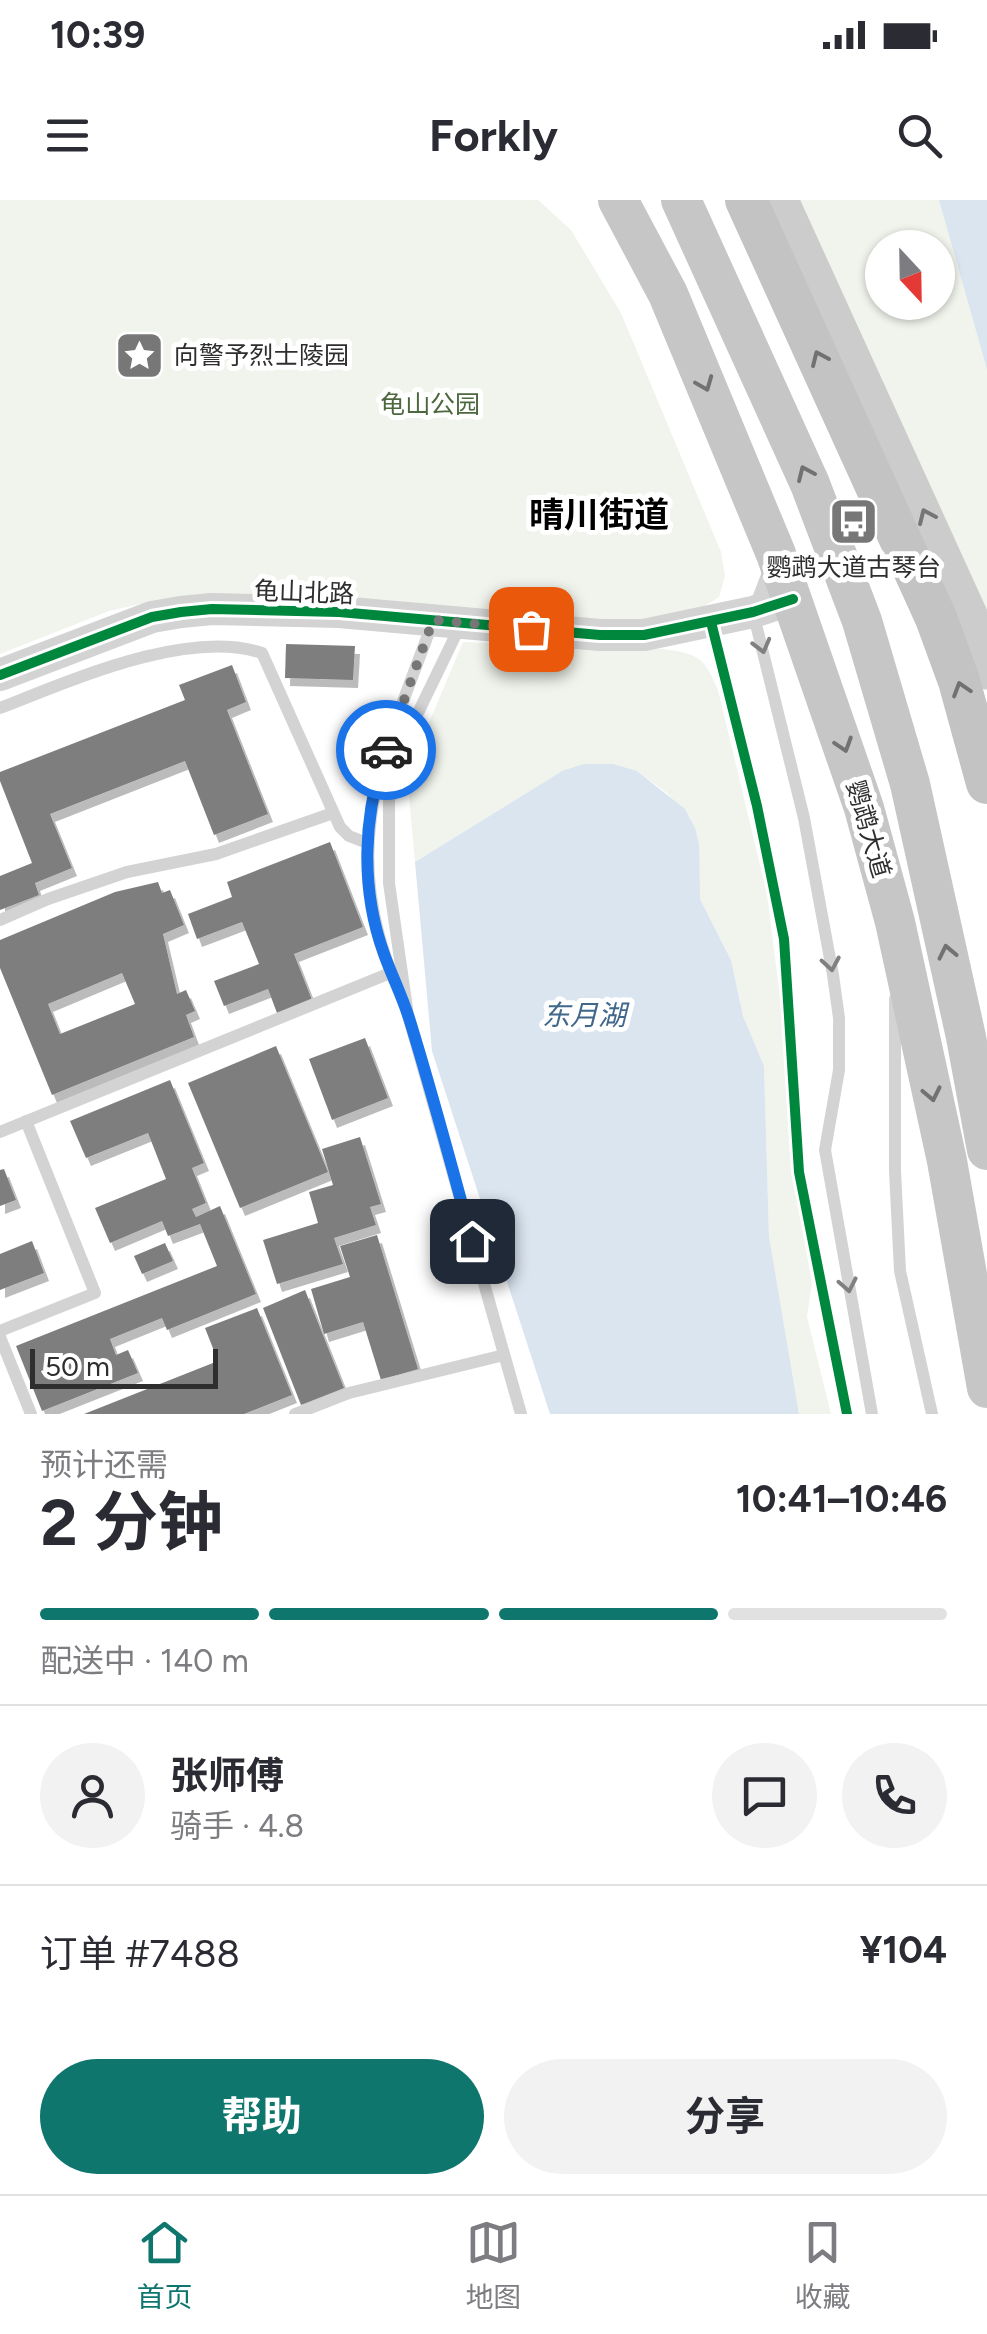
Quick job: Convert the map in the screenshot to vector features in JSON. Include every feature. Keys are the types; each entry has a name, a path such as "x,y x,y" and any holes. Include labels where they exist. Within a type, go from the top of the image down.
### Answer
{"highway":[{"path":"746,200 936,618 959,681 987,783"}],"main road":[{"path":"588,200 668,294"},
{"path":"618,200 668,294"},
{"name":"鹦鹉大道","path":"681,200 810,484 862,621 891,712 962,1019 987,1150"},
{"path":"781,200 972,619 987,672"},
{"name":"鹦鹉大道","path":"668,294 776,554 864,808 894,922 947,1161 987,1388"}],"street":[{"name":"龟山北路","path":"0,675 138,622 180,612 340,612 600,635 644,634 753,612 793,599"}],"lane":[{"path":"776,554 753,612 804,818 833,975 839,1018 838,1070 825,1150 872,1414"},
{"path":"396,970 382,950 371,901 369,813 380,766 448,622"},
{"path":"448,622 401,748 390,790 386,840 396,970 521,1414"},
{"path":"0,708 105,668 146,657 228,646 262,652 332,813 349,836 367,843"},
{"path":"8,913 127,872 216,854 332,813"},
{"path":"894,922 894,1171 900,1271 932,1414"},
{"path":"0,1132 396,970"},
{"path":"26,1121 95,1292 0,1334 31,1414"},
{"path":"295,1414 349,1393 504,1355"}],"green space":[{"name":"龟山公园","path":"0,200 538,200 571,230 621,313 721,552 725,576 719,597 683,620 630,626 158,600 109,611 0,654"},
{"path":"792,200 987,200 987,635"},
{"path":"463,642 663,649 699,659 713,679 767,894 781,1005 794,1183 812,1283 807,1317 831,1414 799,1414 769,1236 764,1066 743,1016 731,960 700,899 691,819 667,793 637,771 562,771 415,862 407,775"}],"water":[{"path":"939,200 987,200 987,369 955,256 955,230 948,230"},
{"name":"东月湖","path":"584,764 613,764 637,771 685,809 695,828 700,899 731,960 743,1016 764,1066 769,1236 799,1414 550,1414 432,1051 415,862 562,771"}],"building":[{"path":"286,644 355,646 353,680 285,678"},
{"path":"232,665 246,702 227,710 268,814 214,835 185,761 50,814 72,868 35,883 39,895 0,910 0,876 32,863 0,772 185,700 179,685"},
{"path":"330,842 363,927 294,954 312,1000 277,1013 268,989 224,1006 214,981 259,964 242,922 197,939 188,914 232,897 227,882"},
{"path":"158,882 162,893 170,890 184,925 163,934 177,994 186,990 195,1011 186,1015 194,1037 52,1095 0,968 0,940 115,892","holes":["122,973 135,1004 60,1034 48,1004"]},
{"path":"365,1038 388,1098 332,1120 309,1059"},
{"path":"276,1046 328,1172 240,1208 188,1083"},
{"path":"170,1080 204,1163 192,1168 206,1203 192,1209 196,1217 220,1206 256,1294 167,1330 162,1318 110,1339 116,1355 128,1350 138,1373 42,1411 16,1346 217,1266 200,1224 168,1236 162,1221 110,1243 95,1208 166,1179 148,1133 86,1158 70,1121"},
{"path":"360,1137 381,1204 370,1207 376,1225 334,1238 343,1264 277,1284 263,1240 318,1223 309,1192 333,1185 322,1149"},
{"path":"4,1169 16,1200 0,1206 0,1170"},
{"path":"377,1235 418,1369 381,1380 363,1322 324,1334 311,1289 350,1277 340,1246"},
{"path":"32,1241 44,1273 0,1290 0,1254"},
{"path":"165,1243 173,1261 142,1274 134,1256"},
{"path":"305,1290 344,1388 301,1405 263,1308"},
{"path":"257,1308 292,1395 244,1414 84,1414 218,1361 205,1328"}],"cycle path":[{"path":"0,675 152,617 212,609 339,612 600,635 644,635 753,612 793,599"},
{"path":"711,622 757,806 784,939 799,1172 847,1414"}],"way so far":[{"path":"386,750 433,620 531,629"}],"place":[{"name":"向警予烈士陵园","path":"139,355"},
{"name":"鹦鹉大道古琴台","path":"854,521"}],"district":[{"name":"晴川街道","path":"599,515"}],"route":[{"path":"386,750 369,813 371,901 382,950 408,1015 472,1241"}]}
